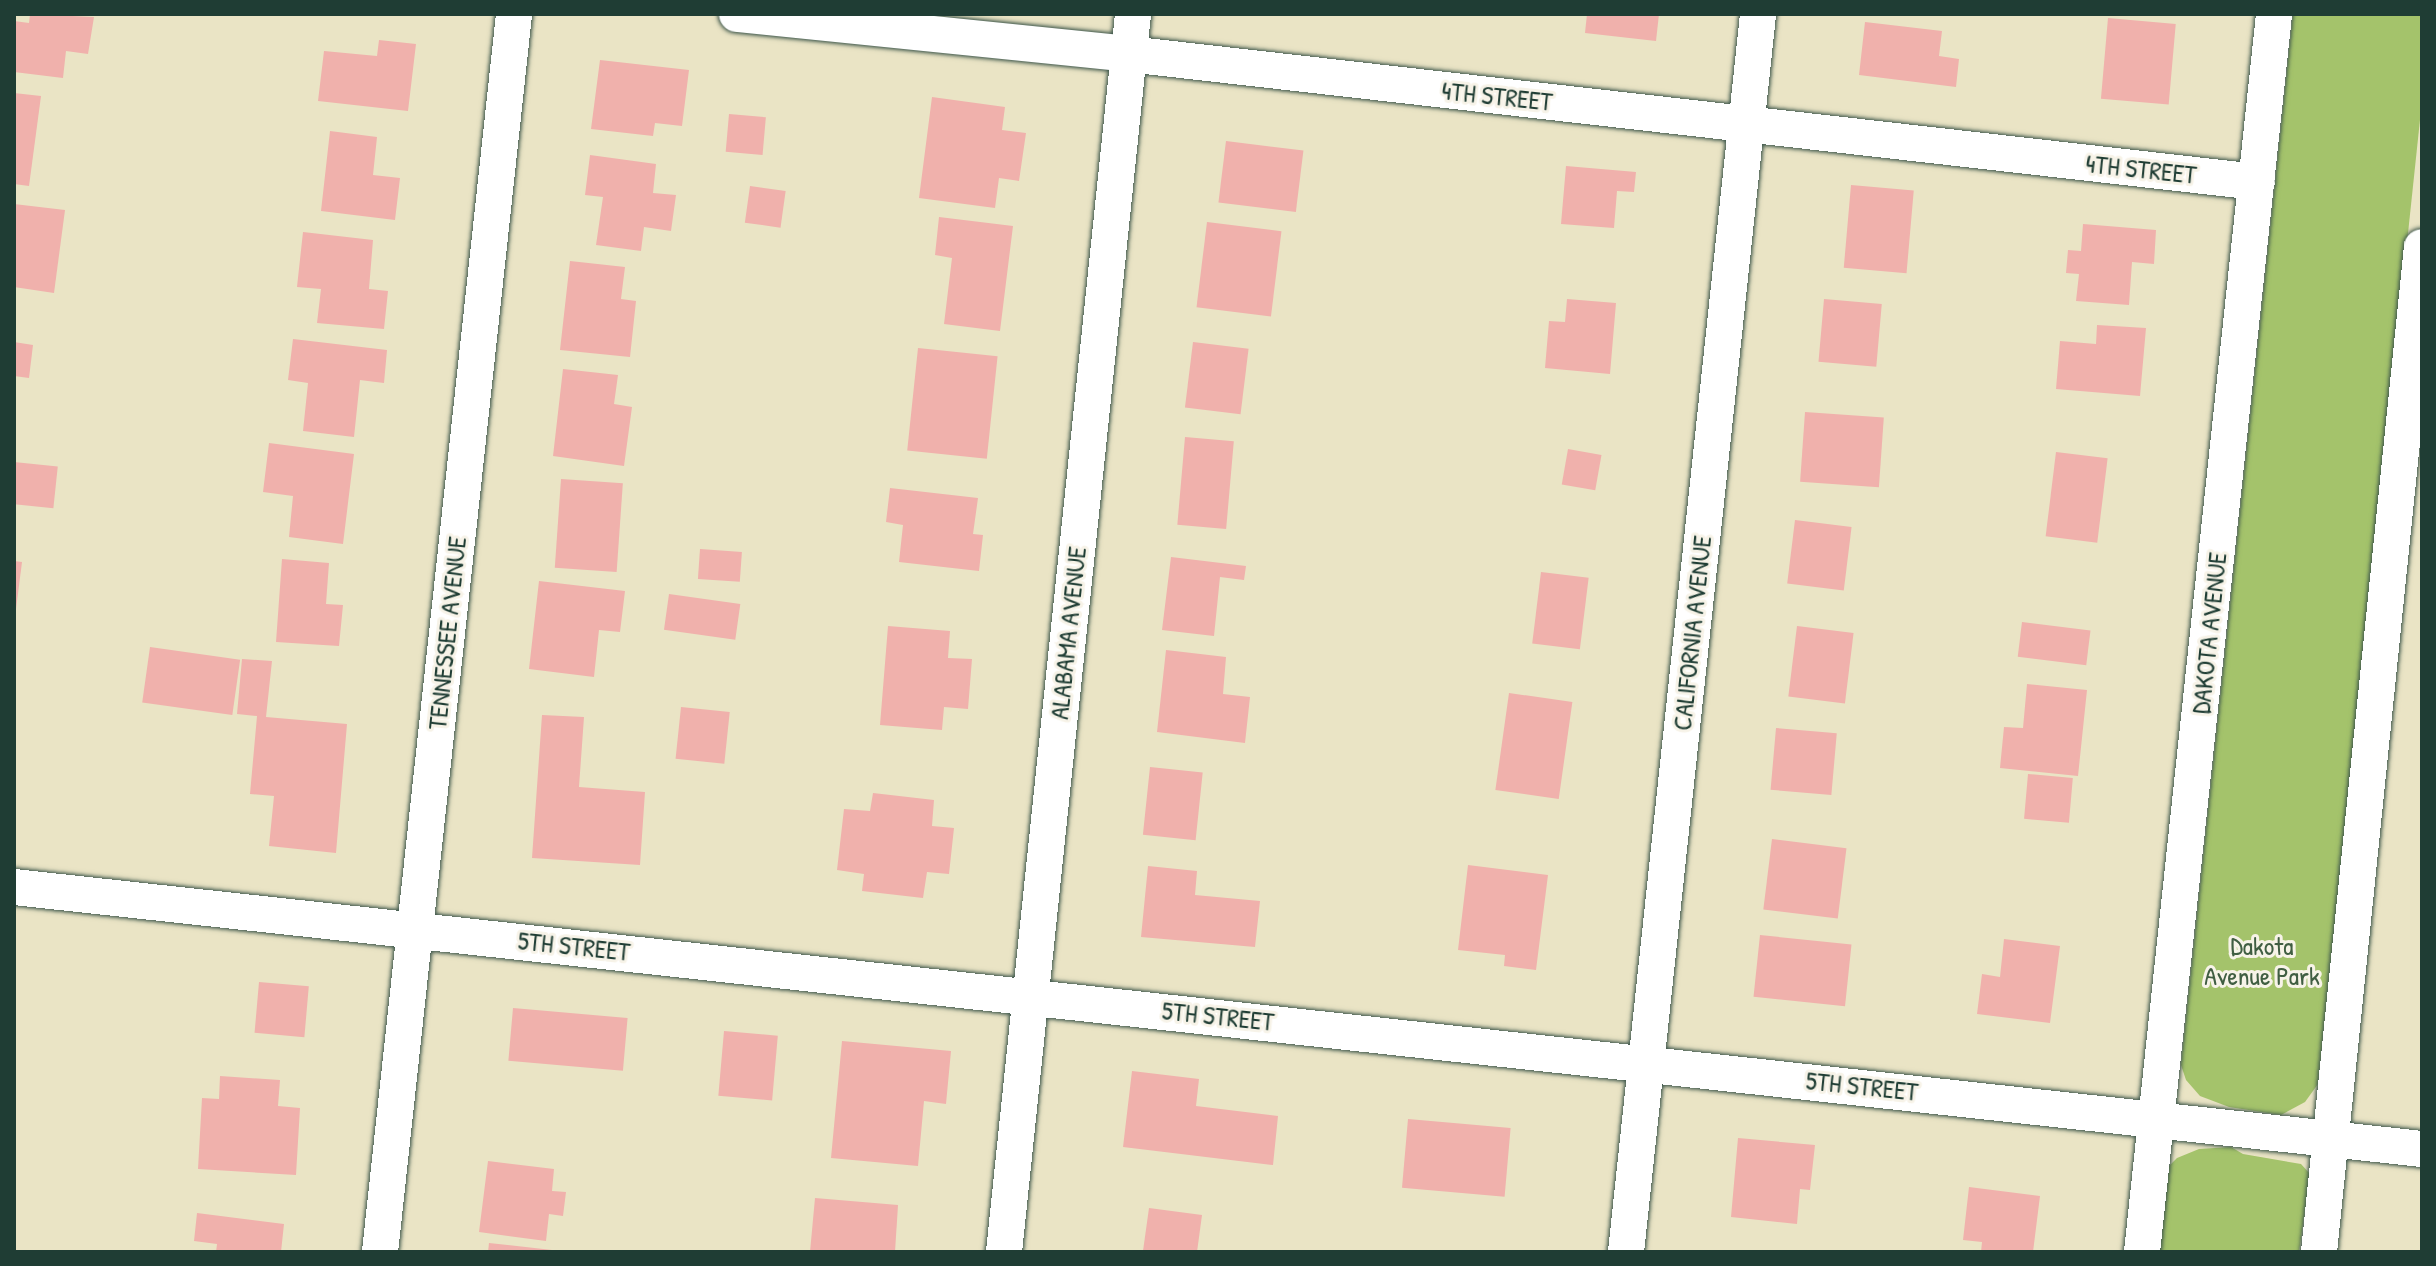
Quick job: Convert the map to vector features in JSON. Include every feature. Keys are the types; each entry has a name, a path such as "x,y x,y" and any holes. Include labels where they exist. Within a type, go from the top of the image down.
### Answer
{"street":[{"name":"TENNESSEE AVENUE","path":"380,1252 514,14"},
{"name":"4TH STREET","path":"737,14 1128,54 2257,182"},
{"name":"ALABAMA AVENUE","path":"1004,1252 1133,14"},
{"name":"CALIFORNIA AVENUE","path":"1626,1252 1758,14"},
{"name":"DAKOTA AVENUE","path":"2142,1252 2274,14"},
{"path":"2319,1252 2422,247"},
{"name":"5TH STREET","path":"14,887 1646,1062 2422,1149"}],"green space":[{"name":"Dakota Avenue Park","path":"2293,14 2422,14 2422,101 2318,1084 2305,1102 2281,1115 2229,1107 2200,1096 2186,1080 2181,1065"},
{"path":"2231,1147 2243,1154 2301,1164 2310,1174 2299,1252 2159,1252 2168,1167 2177,1158 2199,1149"}],"building":[{"path":"30,14 94,17 88,54 66,51 63,78 14,72 14,21 29,23"},
{"path":"1587,14 1659,14 1656,41 1585,33"},
{"path":"2108,18 2176,24 2169,105 2101,99"},
{"path":"1865,22 1942,31 1939,56 1959,59 1956,87 1859,75"},
{"path":"379,40 416,44 408,111 318,101 324,51 377,56"},
{"path":"600,60 689,70 682,126 655,123 653,136 591,129"},
{"path":"14,93 41,96 29,186 14,184"},
{"path":"932,97 1005,107 1002,130 1026,133 1019,181 999,178 995,208 919,198"},
{"path":"729,114 766,117 763,155 726,152"},
{"path":"330,131 377,137 373,175 400,178 395,220 321,211"},
{"path":"1226,141 1303,151 1296,212 1218,203"},
{"path":"590,155 656,164 653,193 676,195 671,231 644,227 641,251 596,245 603,197 585,195"},
{"path":"1566,166 1636,172 1634,192 1617,191 1614,228 1561,224"},
{"path":"1851,185 1914,190 1907,273 1844,268"},
{"path":"750,186 786,191 781,228 745,223"},
{"path":"14,204 65,210 54,293 14,287"},
{"path":"939,217 1013,226 1000,331 944,324 952,258 935,255"},
{"path":"1207,222 1281,231 1271,316 1197,307"},
{"path":"2083,224 2156,230 2154,264 2132,262 2129,305 2076,301 2079,274 2066,273 2068,250 2081,251"},
{"path":"303,232 373,240 369,289 388,291 384,329 317,323 321,289 297,287"},
{"path":"570,261 625,267 621,299 636,301 630,357 560,350"},
{"path":"1567,299 1616,303 1610,374 1545,368 1549,321 1565,322"},
{"path":"1824,299 1882,304 1876,367 1819,362"},
{"path":"2097,325 2146,328 2140,396 2056,389 2060,341 2096,344"},
{"path":"293,339 387,350 384,383 360,380 354,437 303,431 308,383 288,380"},
{"path":"14,342 33,345 29,378 14,376"},
{"path":"1193,342 1249,349 1241,414 1185,408"},
{"path":"918,348 998,356 987,459 907,450"},
{"path":"563,369 618,375 614,404 632,407 624,466 553,456"},
{"path":"1805,412 1884,418 1879,487 1800,482"},
{"path":"1185,437 1234,441 1226,529 1177,525"},
{"path":"269,443 354,454 343,544 289,537 293,496 263,492"},
{"path":"1568,449 1601,455 1595,490 1562,484"},
{"path":"2056,452 2108,458 2097,543 2046,536"},
{"path":"14,462 58,467 53,508 14,504"},
{"path":"561,479 623,483 617,572 555,568"},
{"path":"890,488 978,498 973,534 983,535 979,571 899,562 903,525 886,522"},
{"path":"1795,520 1852,527 1844,590 1787,584"},
{"path":"700,549 742,552 740,582 698,579"},
{"path":"1171,557 1246,566 1244,580 1220,577 1214,636 1162,630"},
{"path":"282,559 329,563 326,604 343,605 339,646 276,642"},
{"path":"14,561 22,562 16,609 14,609"},
{"path":"1541,572 1589,578 1580,649 1532,643"},
{"path":"539,581 625,591 620,632 599,630 594,677 529,669"},
{"path":"669,594 740,604 735,640 664,630"},
{"path":"2022,622 2090,630 2086,665 2018,657"},
{"path":"888,626 950,631 948,658 972,659 968,709 944,707 942,730 880,725"},
{"path":"1797,626 1854,633 1845,703 1788,696"},
{"path":"150,647 240,660 232,715 142,702"},
{"path":"1166,650 1226,657 1223,694 1250,697 1245,743 1157,732"},
{"path":"242,659 272,661 266,717 347,724 336,853 269,846 274,796 250,794 257,716 237,714"},
{"path":"2027,684 2087,690 2078,776 2000,768 2004,727 2023,728"},
{"path":"1509,693 1572,702 1559,799 1495,790"},
{"path":"681,707 730,712 724,764 676,759"},
{"path":"542,715 584,717 579,787 645,792 640,865 532,858"},
{"path":"1776,728 1837,733 1831,795 1771,790"},
{"path":"1150,767 1203,773 1196,840 1143,835"},
{"path":"2028,774 2073,778 2069,823 2024,819"},
{"path":"873,793 934,800 932,826 954,828 949,874 927,872 923,898 862,891 864,874 837,870 844,809 870,811"},
{"path":"1772,839 1846,848 1838,919 1763,909"},
{"path":"1468,865 1548,875 1536,970 1504,966 1505,955 1458,950"},
{"path":"1148,866 1197,871 1195,895 1260,901 1255,947 1141,937"},
{"path":"1760,935 1851,945 1845,1006 1754,997"},
{"path":"2004,939 2060,946 2050,1023 1977,1014 1982,974 2000,977"},
{"path":"259,982 309,986 304,1037 255,1033"},
{"path":"513,1008 628,1018 623,1071 508,1061"},
{"path":"724,1031 778,1036 772,1100 718,1096"},
{"path":"842,1041 951,1051 946,1104 924,1101 918,1166 831,1158"},
{"path":"1132,1071 1199,1079 1196,1106 1278,1116 1273,1165 1123,1147"},
{"path":"220,1076 280,1080 278,1106 300,1108 296,1175 198,1169 202,1098 219,1099"},
{"path":"1408,1119 1511,1128 1505,1197 1402,1188"},
{"path":"1738,1138 1815,1145 1810,1190 1800,1189 1797,1224 1731,1217"},
{"path":"488,1161 554,1169 552,1191 566,1192 563,1216 549,1214 546,1241 479,1232"},
{"path":"1969,1187 2040,1196 2033,1252 1981,1252 1982,1242 1963,1240"},
{"path":"815,1198 898,1205 895,1252 810,1252"},
{"path":"1149,1208 1202,1215 1197,1252 1143,1251"},
{"path":"197,1213 284,1224 281,1252 216,1252 217,1244 194,1241"},
{"path":"489,1243 552,1250 552,1252 488,1252"}]}
